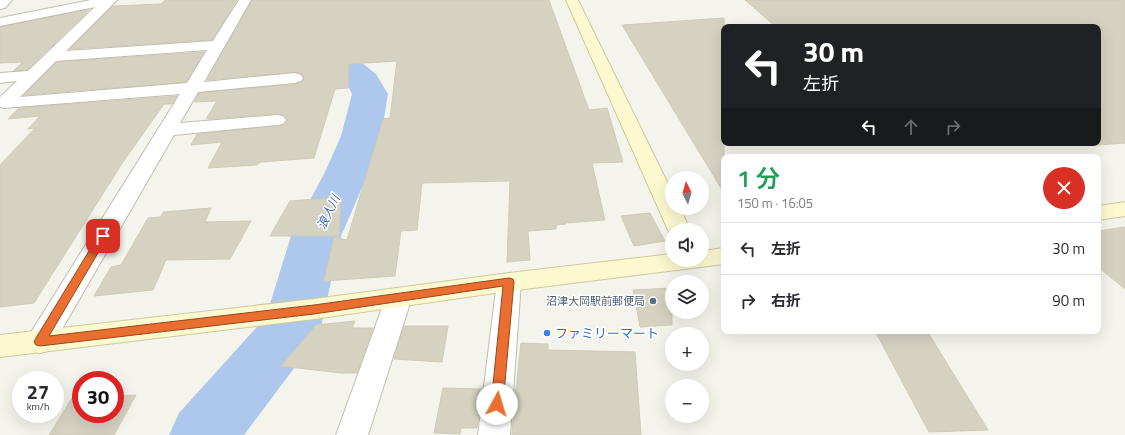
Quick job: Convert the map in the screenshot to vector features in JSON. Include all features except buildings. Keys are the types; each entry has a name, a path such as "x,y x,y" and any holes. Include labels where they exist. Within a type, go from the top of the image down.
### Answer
{"street":[{"path":"0,5 6,0"},
{"path":"0,22 111,0"},
{"path":"111,0 4,102 192,88 294,78"},
{"path":"40,342 245,0"},
{"path":"572,0 676,223"},
{"path":"51,57 218,45"},
{"path":"0,78 32,75"},
{"path":"167,130 277,120"},
{"path":"1101,213 1125,210"},
{"path":"709,258 721,256"},
{"path":"0,346 314,310 509,282 665,263"},
{"path":"494,435 509,282"},
{"path":"352,435 399,297"}],"waterway":[{"name":"浪人川","path":"203,435 292,327 316,236 347,172 361,136 370,94 364,81 339,61 308,53 291,6 295,0"}],"place":[{"name":"沼津大岡駅前郵便局","path":"653,301"},
{"name":"ファミリーマート","path":"547,333"}],"route":[{"path":"103,236 40,342 314,310 509,282 497,404"}]}
